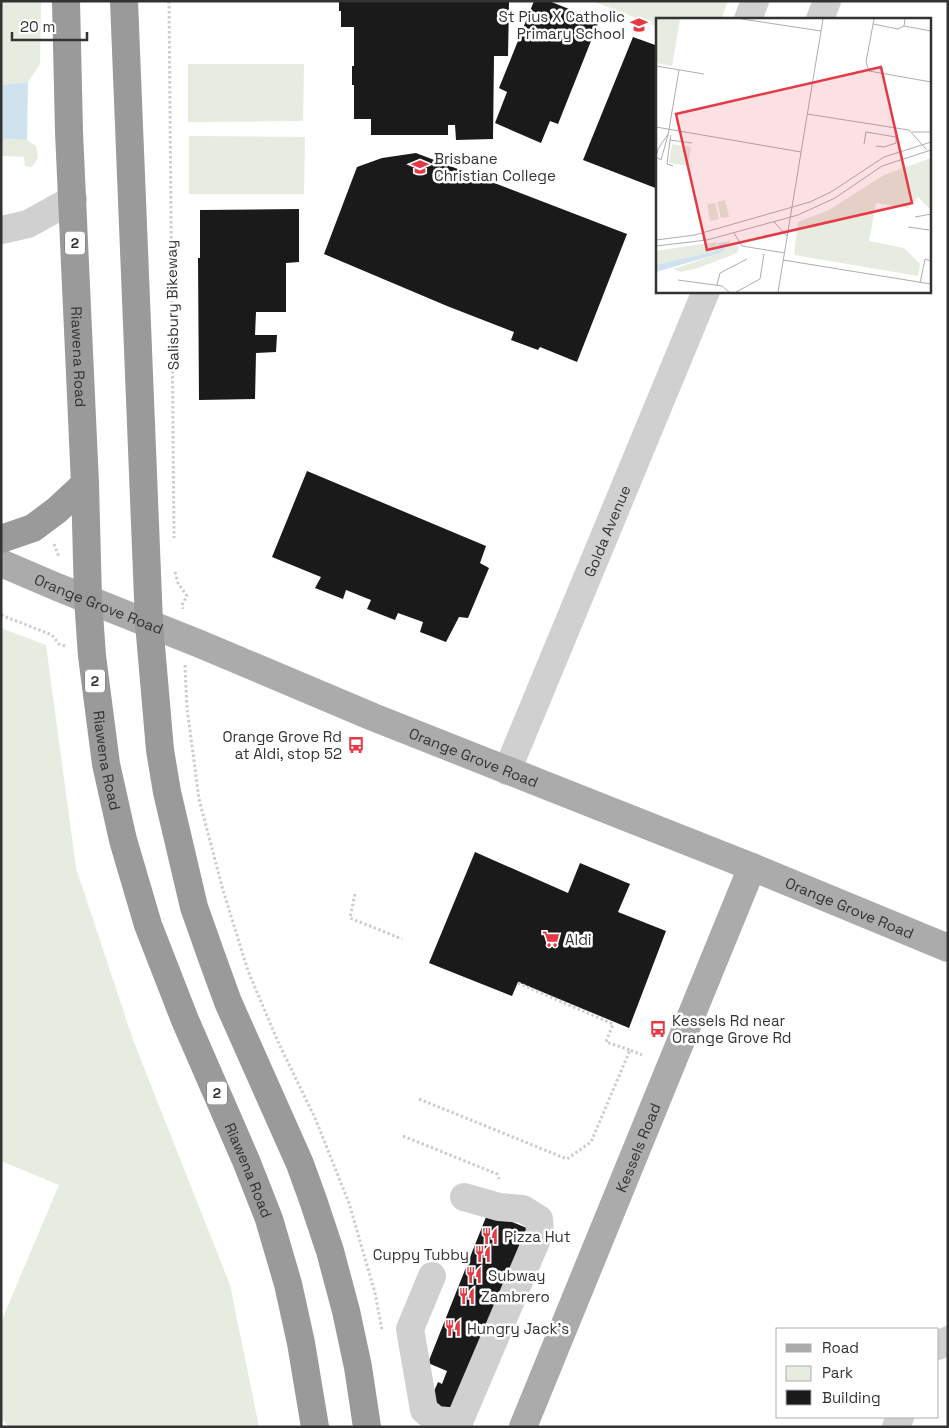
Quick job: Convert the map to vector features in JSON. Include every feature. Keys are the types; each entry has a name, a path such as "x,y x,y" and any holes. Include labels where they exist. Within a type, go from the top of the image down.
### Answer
{"highway":[{"name":"Riawena Road","path":"66,1 69,132 85,484 88,599 92,656 106,764 123,840 148,924 181,1011 247,1163 269,1219 288,1284 301,1343 315,1427"},
{"path":"124,1 148,623 160,750 194,907 228,1002 300,1164 330,1251 358,1367 367,1427"},
{"path":"1,539 33,528 57,510 85,484"}],"main road":[{"name":"Orange Grove Road","path":"1,563 363,713 752,867 948,948"},
{"name":"Kessels Road","path":"523,1427 752,867"}],"street":[{"path":"748,18 755,1"},
{"path":"820,18 827,1"},
{"path":"2,230 28,224 73,199"},
{"name":"Golda Avenue","path":"507,771 706,292"},
{"path":"432,1276 410,1329 424,1410 436,1420 459,1422 540,1232 539,1219 523,1209 494,1206 464,1197"}],"path":[{"name":"Salisbury Bikeway","path":"169,1 174,541"},
{"path":"175,571 178,583 187,596 182,605"},
{"path":"1,615 52,635 59,644"},
{"path":"186,693 199,799 223,890 248,971 279,1044 315,1118 349,1203 375,1293 384,1338"},
{"path":"355,894 350,918 402,939"},
{"path":"518,983 614,1024 606,1042 642,1055"},
{"path":"419,1099 567,1159 591,1142 630,1050"},
{"path":"403,1136 497,1174 502,1188 494,1206"}],"green space":[{"path":"1,1 41,1 40,64 28,82 1,85"},
{"path":"593,1 728,1 721,18 656,18 656,26"},
{"path":"188,64 304,64 303,121 188,122"},
{"path":"189,136 305,137 304,194 189,194"},
{"path":"1,137 27,140 36,146 38,158 32,167 25,166 24,157 1,156"},
{"path":"1,628 46,645 76,868 133,1040 230,1285 259,1427 10,1427 1,1419 1,1322 59,1185 1,1161"}],"water":[{"path":"28,82 27,140 2,138 1,85"}],"building":[{"path":"339,1 509,2 508,56 494,56 493,139 456,140 455,125 448,125 448,135 371,135 371,119 354,119 352,66 354,66 354,27 341,27"},
{"path":"534,1 549,1 599,21 558,124 550,121 541,143 495,123 507,92 499,88"},
{"path":"633,37 656,45 656,188 583,160"},
{"path":"416,153 627,234 577,362 540,347 538,350 511,340 514,332 324,254 357,167 382,158"},
{"path":"299,209 299,262 286,263 286,312 256,312 255,335 277,335 276,352 256,353 255,399 199,400 198,258 200,258 200,210"},
{"path":"307,471 486,546 480,563 489,568 468,618 459,617 446,642 420,632 423,622 398,613 395,620 367,609 371,600 346,590 343,599 315,588 321,577 272,557"},
{"name":"Aldi","path":"475,852 568,893 580,863 630,884 618,912 666,931 629,1028 518,982 512,996 429,963"},
{"path":"488,1212 534,1231 454,1416 428,1405 438,1382 442,1384 447,1371 428,1363"}],"place":[{"name":"St Pius X Catholic Primary School","path":"639,25"},
{"name":"Brisbane Christian College","path":"420,167"},
{"name":"Orange Grove Rd at Aldi, stop 52","path":"356,745"},
{"name":"Aldi","path":"551,939"},
{"name":"Kessels Rd near Orange Grove Rd","path":"658,1029"},
{"name":"Pizza Hut","path":"490,1236"},
{"name":"Cuppy Tubby","path":"483,1254"},
{"name":"Subway","path":"474,1275"},
{"name":"Zambrero","path":"467,1296"},
{"name":"Hungry Jack's","path":"453,1328"}]}
